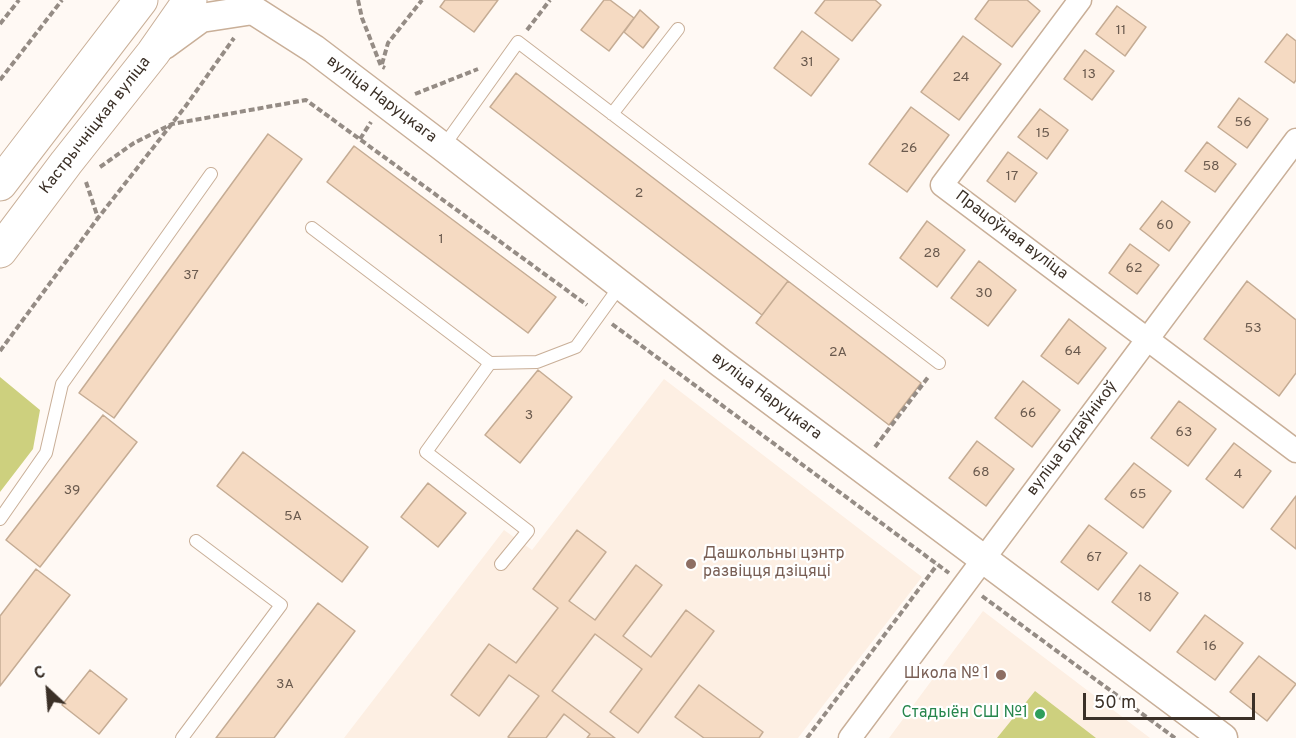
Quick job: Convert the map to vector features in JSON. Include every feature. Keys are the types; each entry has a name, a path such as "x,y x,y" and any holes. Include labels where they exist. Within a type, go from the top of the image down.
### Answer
{"main road":[{"path":"0,184 141,0"},
{"name":"Кастрычніцкая вуліца","path":"0,251 153,52 190,0"}],"street":[{"name":"Працоўная вуліца","path":"1080,0 942,185 1148,339"},
{"path":"153,52 201,18 261,5"},
{"name":"вуліца Наруцкага","path":"261,5 289,25 314,49 383,103 721,363 1223,738"},
{"name":"вуліца Будаўнікоў","path":"850,738 1296,140"},
{"path":"1148,339 1296,451"}],"lane":[{"path":"612,114 678,29"},
{"path":"443,147 518,42 939,363"},
{"path":"0,519 46,453 62,384 211,174"},
{"path":"312,228 490,363 537,362 576,347 620,286"},
{"path":"490,363 426,452 528,531 501,564"},
{"path":"182,738 281,605 196,541"}],"path":[{"path":"0,24 19,0"},
{"path":"0,80 62,0"},
{"path":"358,0 362,18 381,66 383,103 360,139"},
{"path":"381,66 388,43 422,0"},
{"path":"518,42 550,0"},
{"path":"0,351 98,218 261,5"},
{"path":"414,94 508,57"},
{"path":"381,66 390,73"},
{"path":"93,172 134,143 172,124 306,100 1175,738"},
{"path":"85,178 98,218"},
{"path":"860,467 939,363"},
{"path":"807,738 937,565"}],"shaded area":[{"name":"Дашкольны цэнтр развіцця дзіцяці","path":"664,379 922,577 798,738 344,738 504,530 532,550"},
{"name":"Школа № 1","path":"983,611 1150,738 889,738"}],"green space":[{"path":"0,377 40,410 33,449 0,492"},
{"name":"Стадыён СШ №1","path":"1035,691 1096,738 997,738"}],"building":[{"path":"445,0 498,0 474,32 440,7"},
{"path":"604,0 610,0 634,18 609,51 581,30"},
{"path":"825,0 875,0 881,5 852,41 815,13"},
{"path":"989,0 1027,0 1040,11 1012,47 975,19"},
{"path":"1117,6 1146,27 1125,56 1096,34"},
{"path":"640,10 659,27 643,48 624,32"},
{"path":"802,31 839,59 811,96 774,68"},
{"path":"1287,34 1296,41 1296,80 1294,83 1265,62"},
{"path":"963,36 1001,64 959,120 921,92"},
{"path":"1085,50 1114,71 1092,100 1064,79"},
{"path":"516,73 788,281 762,315 490,107"},
{"path":"1239,98 1268,119 1247,148 1218,127"},
{"path":"911,107 949,135 907,192 869,164"},
{"path":"1040,109 1068,130 1047,159 1018,137"},
{"path":"268,134 302,159 114,418 79,393"},
{"path":"1207,142 1236,164 1215,192 1185,171"},
{"path":"354,146 556,297 528,333 327,182"},
{"path":"1008,152 1037,173 1015,202 987,181"},
{"path":"1162,201 1190,222 1169,251 1140,229"},
{"path":"927,221 965,250 937,287 900,258"},
{"path":"1130,244 1159,265 1137,294 1109,273"},
{"path":"979,261 1016,290 988,326 951,298"},
{"path":"788,281 921,383 889,425 756,323"},
{"path":"1247,281 1296,320 1296,373 1279,396 1204,339"},
{"path":"1069,319 1106,348 1078,384 1041,356"},
{"path":"538,370 572,397 520,463 485,435"},
{"path":"1023,381 1060,410 1032,447 995,418"},
{"path":"1179,401 1216,429 1188,466 1151,438"},
{"path":"103,415 137,442 40,567 6,540"},
{"path":"977,441 1014,469 986,506 949,478"},
{"path":"1234,443 1271,471 1243,508 1206,479"},
{"path":"243,452 368,547 342,582 217,486"},
{"path":"1134,463 1171,491 1143,528 1105,499"},
{"path":"428,483 466,513 438,547 401,517"},
{"path":"1296,496 1296,549 1271,529"},
{"path":"1089,525 1127,553 1098,590 1061,562"},
{"path":"577,530 606,552 569,601 595,620 636,565 662,585 623,636 651,657 686,610 714,631 638,733 610,712 642,669 595,634 552,691 615,738 587,738 590,734 564,714 546,738 510,738 508,737 539,696 509,675 479,716 451,695 489,644 516,663 558,608 533,589"},
{"path":"1140,565 1178,593 1150,631 1112,602"},
{"path":"36,569 70,595 0,686 0,616"},
{"path":"318,603 355,631 274,738 216,738"},
{"path":"1205,615 1243,643 1215,680 1177,652"},
{"path":"1259,656 1296,684 1267,721 1230,692"},
{"path":"90,670 127,699 99,734 62,705"},
{"path":"699,685 763,732 759,738 704,738 675,717"}],"place":[{"name":"Дашкольны цэнтр развіцця дзіцяці","path":"691,564"},
{"name":"Школа № 1","path":"1001,675"},
{"name":"Стадыён СШ №1","path":"1040,714"}]}
